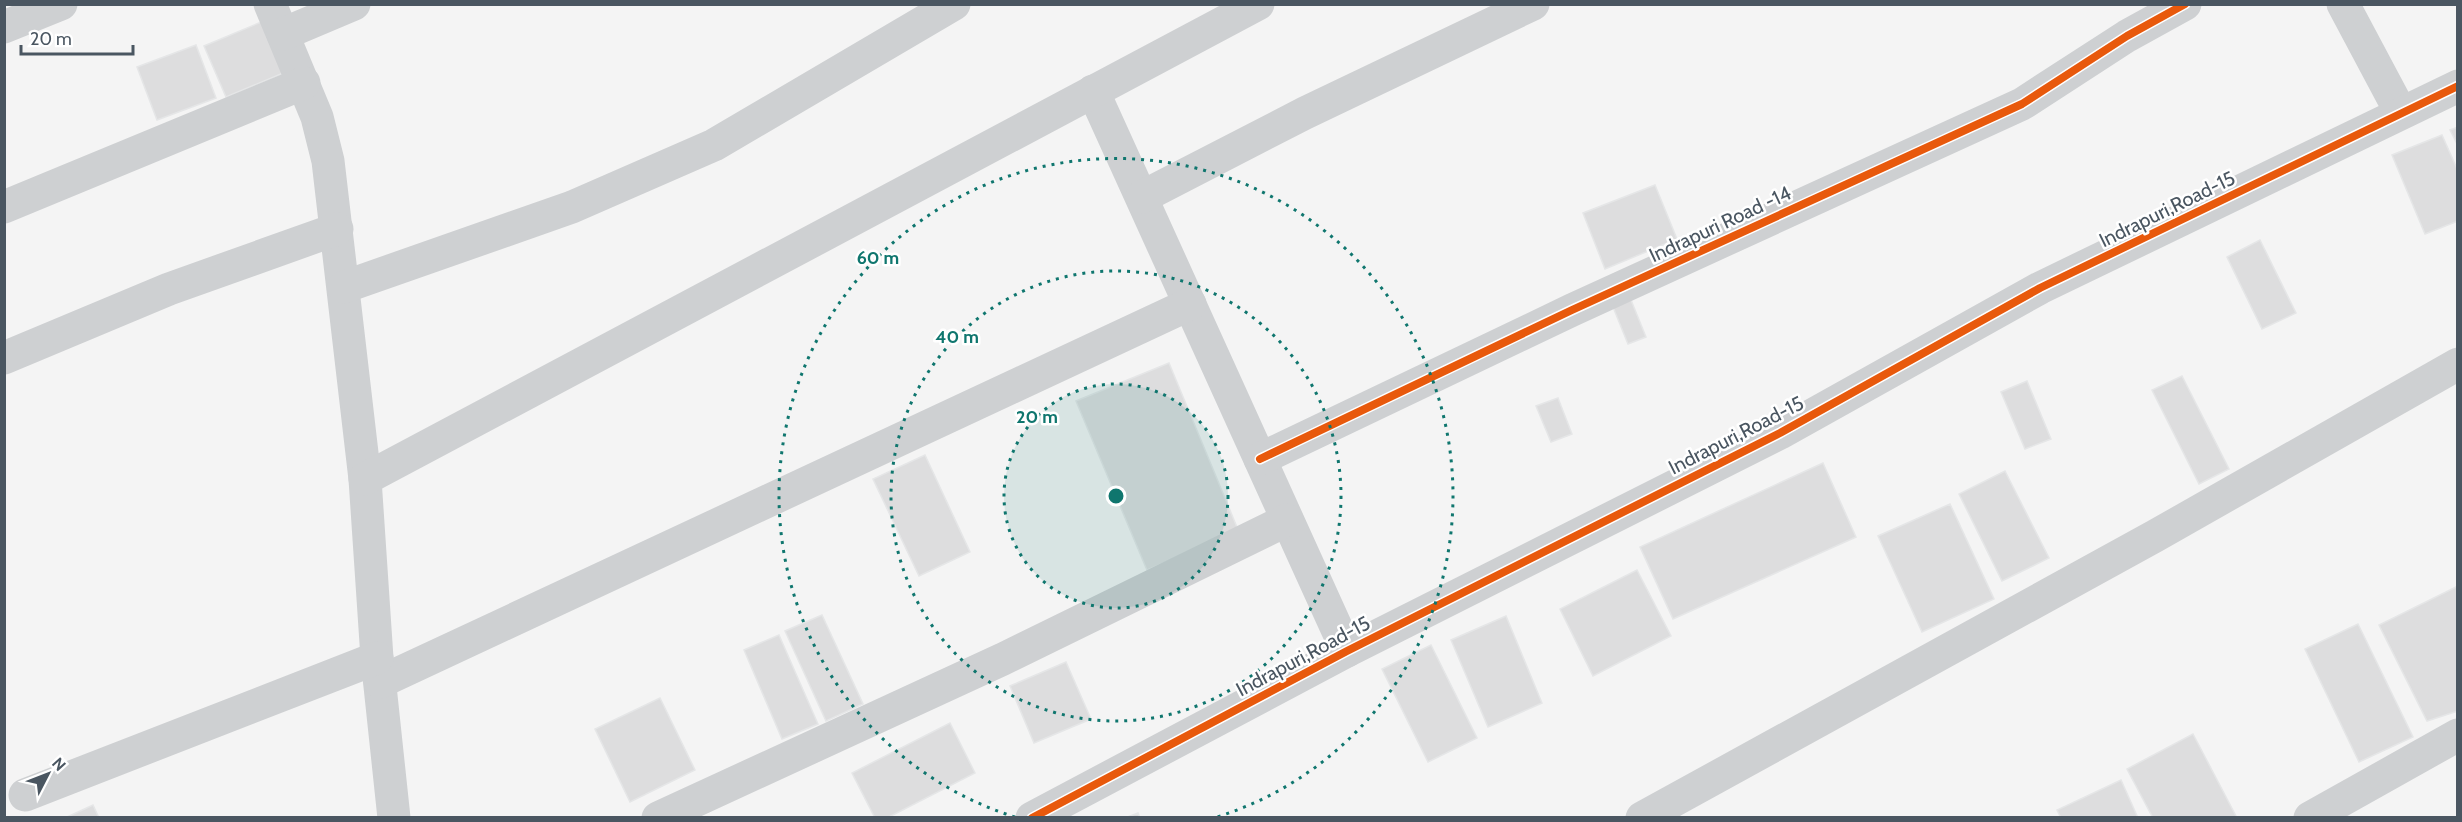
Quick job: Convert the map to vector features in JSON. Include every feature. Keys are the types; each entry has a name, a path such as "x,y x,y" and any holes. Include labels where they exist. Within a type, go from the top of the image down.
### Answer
{"street":[{"path":"4,27 61,4"},
{"path":"270,4 317,117 328,161 365,479 378,670 394,818"},
{"path":"283,34 354,4"},
{"path":"344,287 572,207 714,145 954,4"},
{"path":"365,479 1258,4"},
{"path":"1142,197 1305,113 1533,4"},
{"name":"Indrapuri Road -14","path":"1260,459 1572,310 2022,104 2127,36 2185,4"},
{"path":"2343,4 2401,113"},
{"path":"4,207 303,83"},
{"name":"Indrapuri,Road-15","path":"1032,818 1347,651 1780,433 2040,288 2457,86"},
{"path":"1093,92 1347,651"},
{"path":"4,358 170,289 337,230"},
{"path":"25,795 378,670 1190,304"},
{"path":"1642,818 2155,536 2457,364"},
{"path":"658,818 1003,659 1287,520"},
{"path":"2310,818 2457,735"}],"building":[{"path":"266,20 288,71 226,97 204,46"},
{"path":"196,45 216,98 157,120 137,67"},
{"path":"2458,127 2458,146 2450,130"},
{"path":"2442,135 2458,171 2458,221 2425,234 2392,155"},
{"path":"1655,185 1677,239 1605,269 1583,213"},
{"path":"2260,240 2296,313 2262,329 2227,257"},
{"path":"1631,300 1646,337 1628,344 1613,307"},
{"path":"1169,363 1239,532 1147,570 1076,401"},
{"path":"2182,376 2229,469 2199,484 2152,390"},
{"path":"2027,381 2051,439 2025,449 2001,392"},
{"path":"1558,398 1572,434 1551,442 1536,406"},
{"path":"925,455 970,552 919,576 873,479"},
{"path":"1823,463 1856,537 1673,619 1640,547"},
{"path":"2005,471 2049,558 2002,581 1959,494"},
{"path":"1950,504 1994,599 1922,632 1878,536"},
{"path":"1637,570 1671,636 1593,676 1560,609"},
{"path":"2458,586 2458,711 2427,721 2379,625"},
{"path":"822,615 863,704 826,721 785,631"},
{"path":"1506,616 1542,703 1488,727 1451,640"},
{"path":"2358,624 2413,737 2359,762 2305,649"},
{"path":"779,635 818,724 782,739 744,650"},
{"path":"1431,645 1477,738 1428,762 1382,669"},
{"path":"1066,662 1091,719 1034,743 1010,686"},
{"path":"660,698 695,770 630,802 595,729"},
{"path":"950,723 975,773 887,818 875,818 852,773"},
{"path":"2193,734 2237,818 2153,818 2127,769"},
{"path":"2121,780 2138,818 2061,818 2057,810"},
{"path":"93,805 99,818 65,818"},
{"path":"1138,813 1140,818 1125,818"}],"cycle path":[{"path":"1260,459 1572,310 2022,104 2127,36 2185,4"},
{"path":"1032,818 1347,651 1780,433 2040,288 2458,86"}]}
